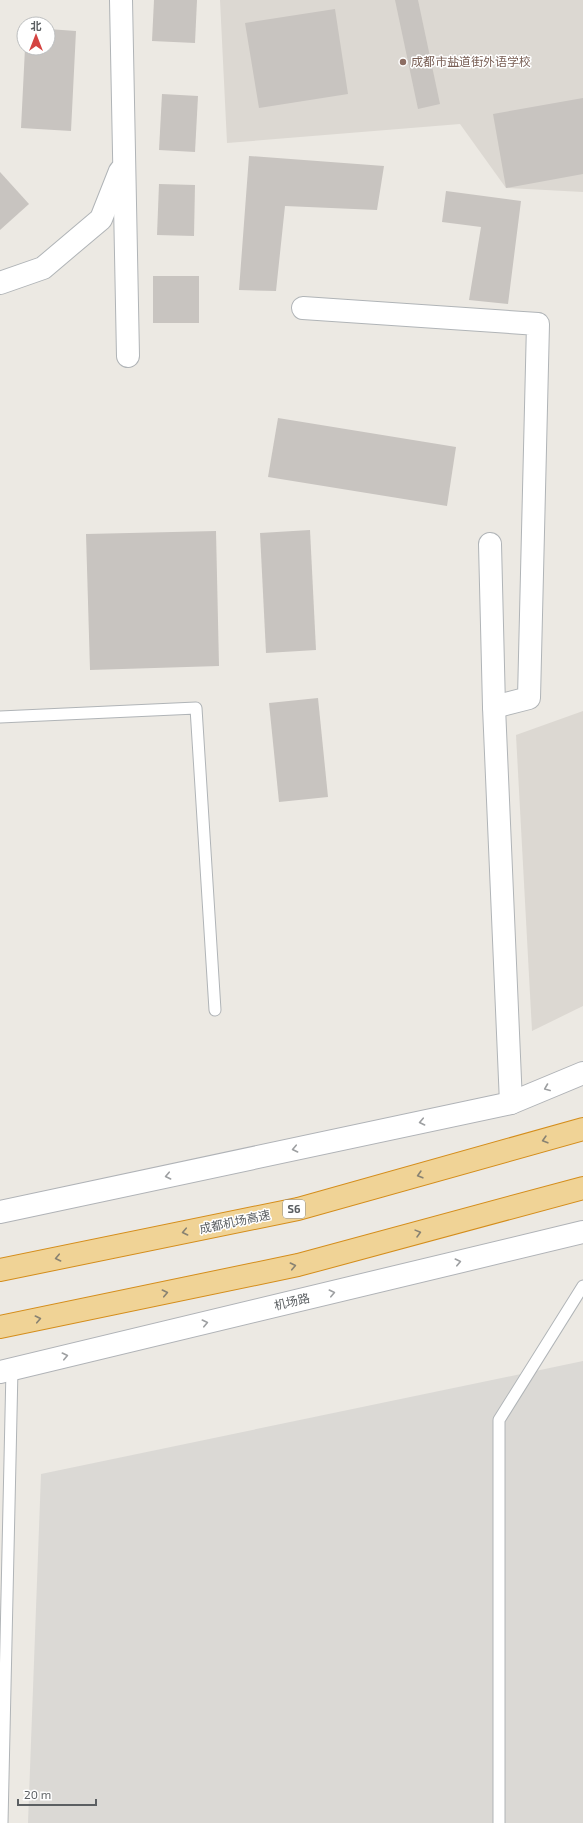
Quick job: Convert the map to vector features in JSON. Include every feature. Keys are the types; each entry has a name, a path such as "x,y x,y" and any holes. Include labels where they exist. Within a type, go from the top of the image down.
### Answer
{"highway":[{"name":"成都机场高速","path":"0,1270 298,1209 583,1129"},
{"path":"0,1327 298,1265 583,1188"}],"street":[{"path":"121,0 128,356"},
{"path":"0,283 43,268 101,219 124,162"},
{"path":"303,308 538,324 529,698 494,707"},
{"path":"490,544 494,707 511,1102"},
{"path":"0,1212 511,1102 583,1073"},
{"name":"机场路","path":"6,1370 583,1232"}],"lane":[{"path":"0,717 196,708 215,1010"},
{"path":"499,1823 499,1420 583,1286"},
{"path":"2,1823 6,1370"}],"shaded area":[{"name":"成都市盐道街外语学校","path":"220,0 583,0 583,192 506,188 460,124 227,143"},
{"path":"583,711 583,1006 532,1031 516,735"},
{"path":"583,1361 583,1823 28,1823 41,1474"}],"building":[{"path":"154,0 197,0 195,43 152,41"},
{"path":"395,0 418,0 440,104 418,109"},
{"path":"335,9 348,94 259,108 245,23"},
{"path":"56,30 76,31 71,131 21,128 25,56 56,56"},
{"path":"162,94 198,96 195,152 159,150"},
{"path":"583,98 583,174 506,188 493,114"},
{"path":"249,156 384,166 377,210 285,206 276,291 239,290"},
{"path":"0,172 29,204 0,230"},
{"path":"159,184 195,185 194,236 157,235"},
{"path":"446,191 521,201 508,304 469,300 481,227 442,222"},
{"path":"153,276 199,276 199,323 153,323"},
{"path":"278,418 456,447 447,506 268,477"},
{"path":"310,530 316,650 266,653 260,533"},
{"path":"216,531 219,666 90,670 86,534"},
{"path":"318,698 328,797 279,802 269,703"}],"place":[{"name":"成都市盐道街外语学校","path":"403,62"}]}
